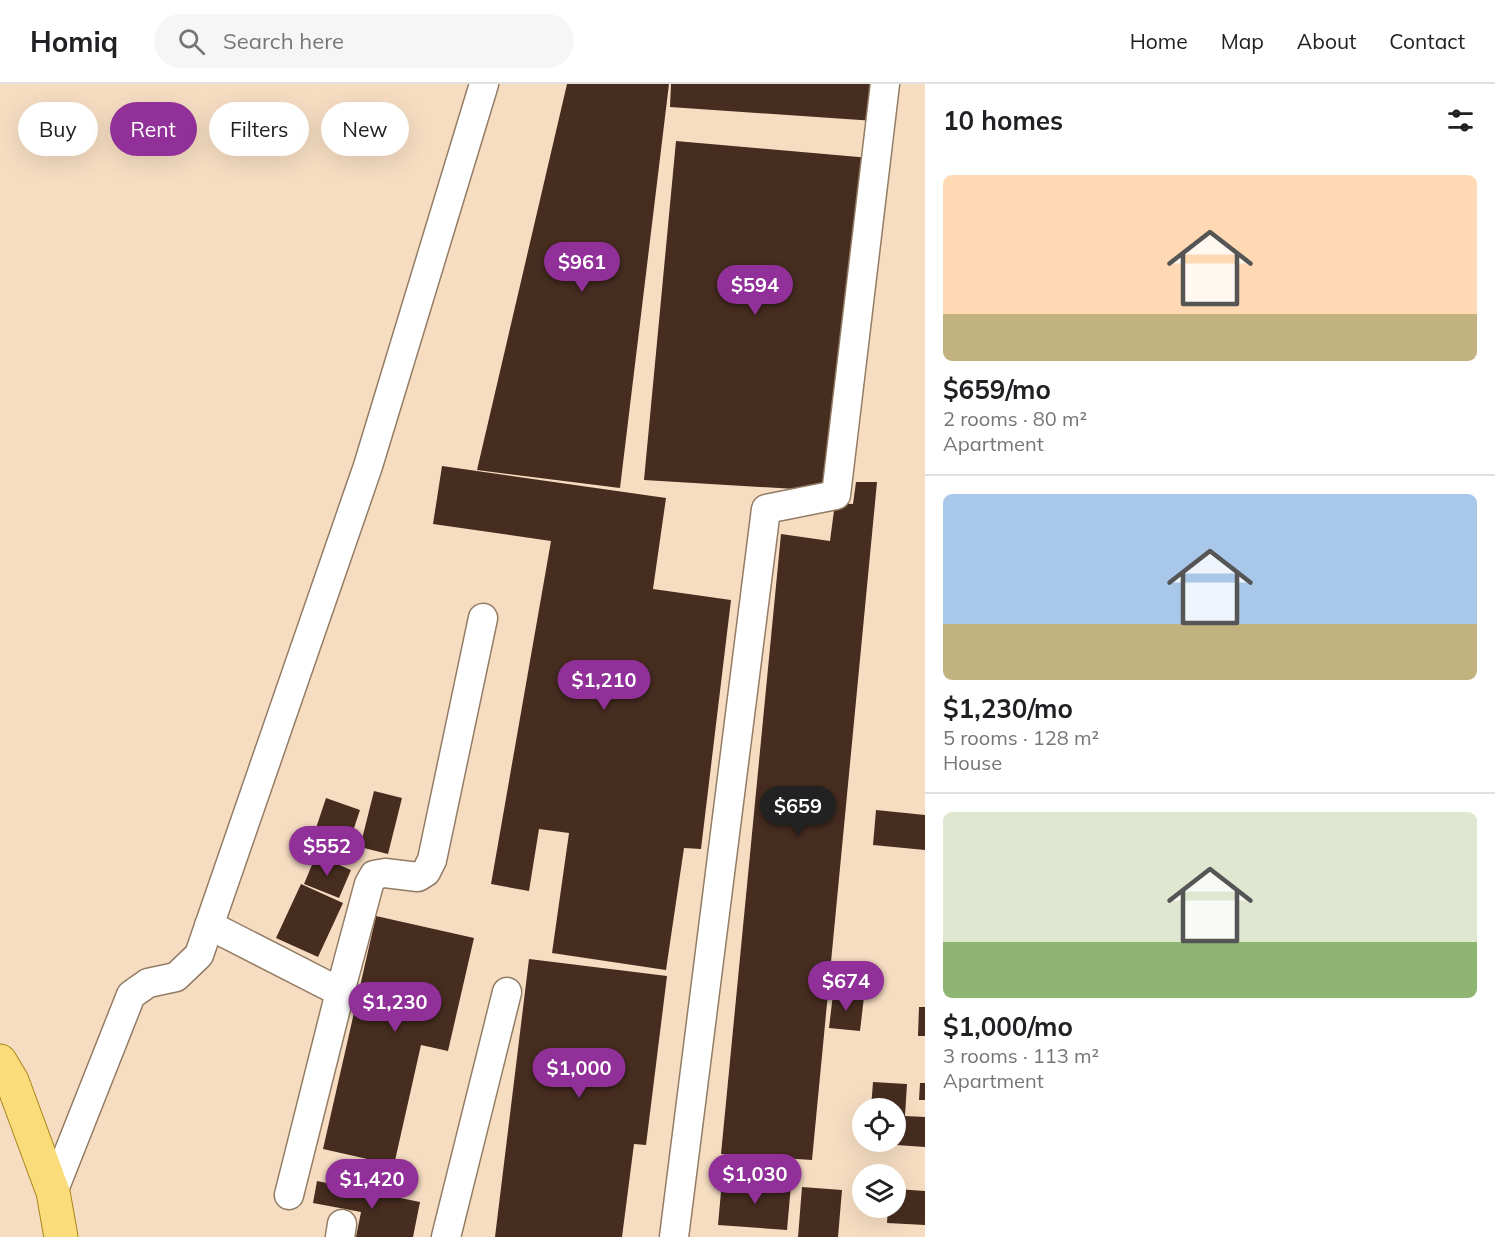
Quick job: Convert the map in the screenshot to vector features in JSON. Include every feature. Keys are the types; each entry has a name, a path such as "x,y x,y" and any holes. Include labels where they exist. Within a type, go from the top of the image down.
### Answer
{"main road":[{"path":"0,1061 12,1082 53,1192 61,1237"}],"street":[{"path":"53,1192 131,995 148,983 176,977 199,955 368,466 484,84"},
{"path":"674,1237 766,509 836,495 885,84"},
{"path":"289,1196 369,884 374,875 384,873 418,877 426,872 432,860 483,618"},
{"path":"209,925 340,992"},
{"path":"446,1237 507,992"}],"building":[{"path":"567,84 669,84 620,488 477,470"},
{"path":"671,84 880,84 875,121 670,107"},
{"path":"676,141 870,158 829,491 644,480"},
{"path":"442,466 666,498 653,589 731,600 701,849 684,848 666,970 552,953 569,833 539,829 529,891 491,884 551,541 433,524"},
{"path":"856,482 877,482 812,1160 721,1154 781,534 830,541 835,503 853,504"},
{"path":"374,791 402,798 388,854 360,847"},
{"path":"326,798 360,810 345,855 311,843"},
{"path":"876,810 925,815 925,850 873,845"},
{"path":"316,855 351,870 339,898 304,884"},
{"path":"301,884 343,903 318,957 276,938"},
{"path":"376,916 474,938 448,1051 421,1045 394,1165 323,1149"},
{"path":"529,959 667,976 646,1145 634,1144 622,1237 495,1237"},
{"path":"833,994 864,997 860,1031 829,1028"},
{"path":"919,1007 925,1007 925,1036 918,1036"},
{"path":"873,1082 907,1084 906,1100 906,1098 872,1098"},
{"path":"920,1083 925,1083 925,1100 919,1100"},
{"path":"906,1116 925,1117 925,1147 906,1146"},
{"path":"722,1180 791,1185 787,1230 718,1225"},
{"path":"317,1181 420,1202 413,1237 356,1237 361,1212 313,1203"},
{"path":"802,1187 842,1190 838,1237 798,1237"},
{"path":"906,1190 925,1191 925,1225 887,1223 887,1218 906,1218"}]}
